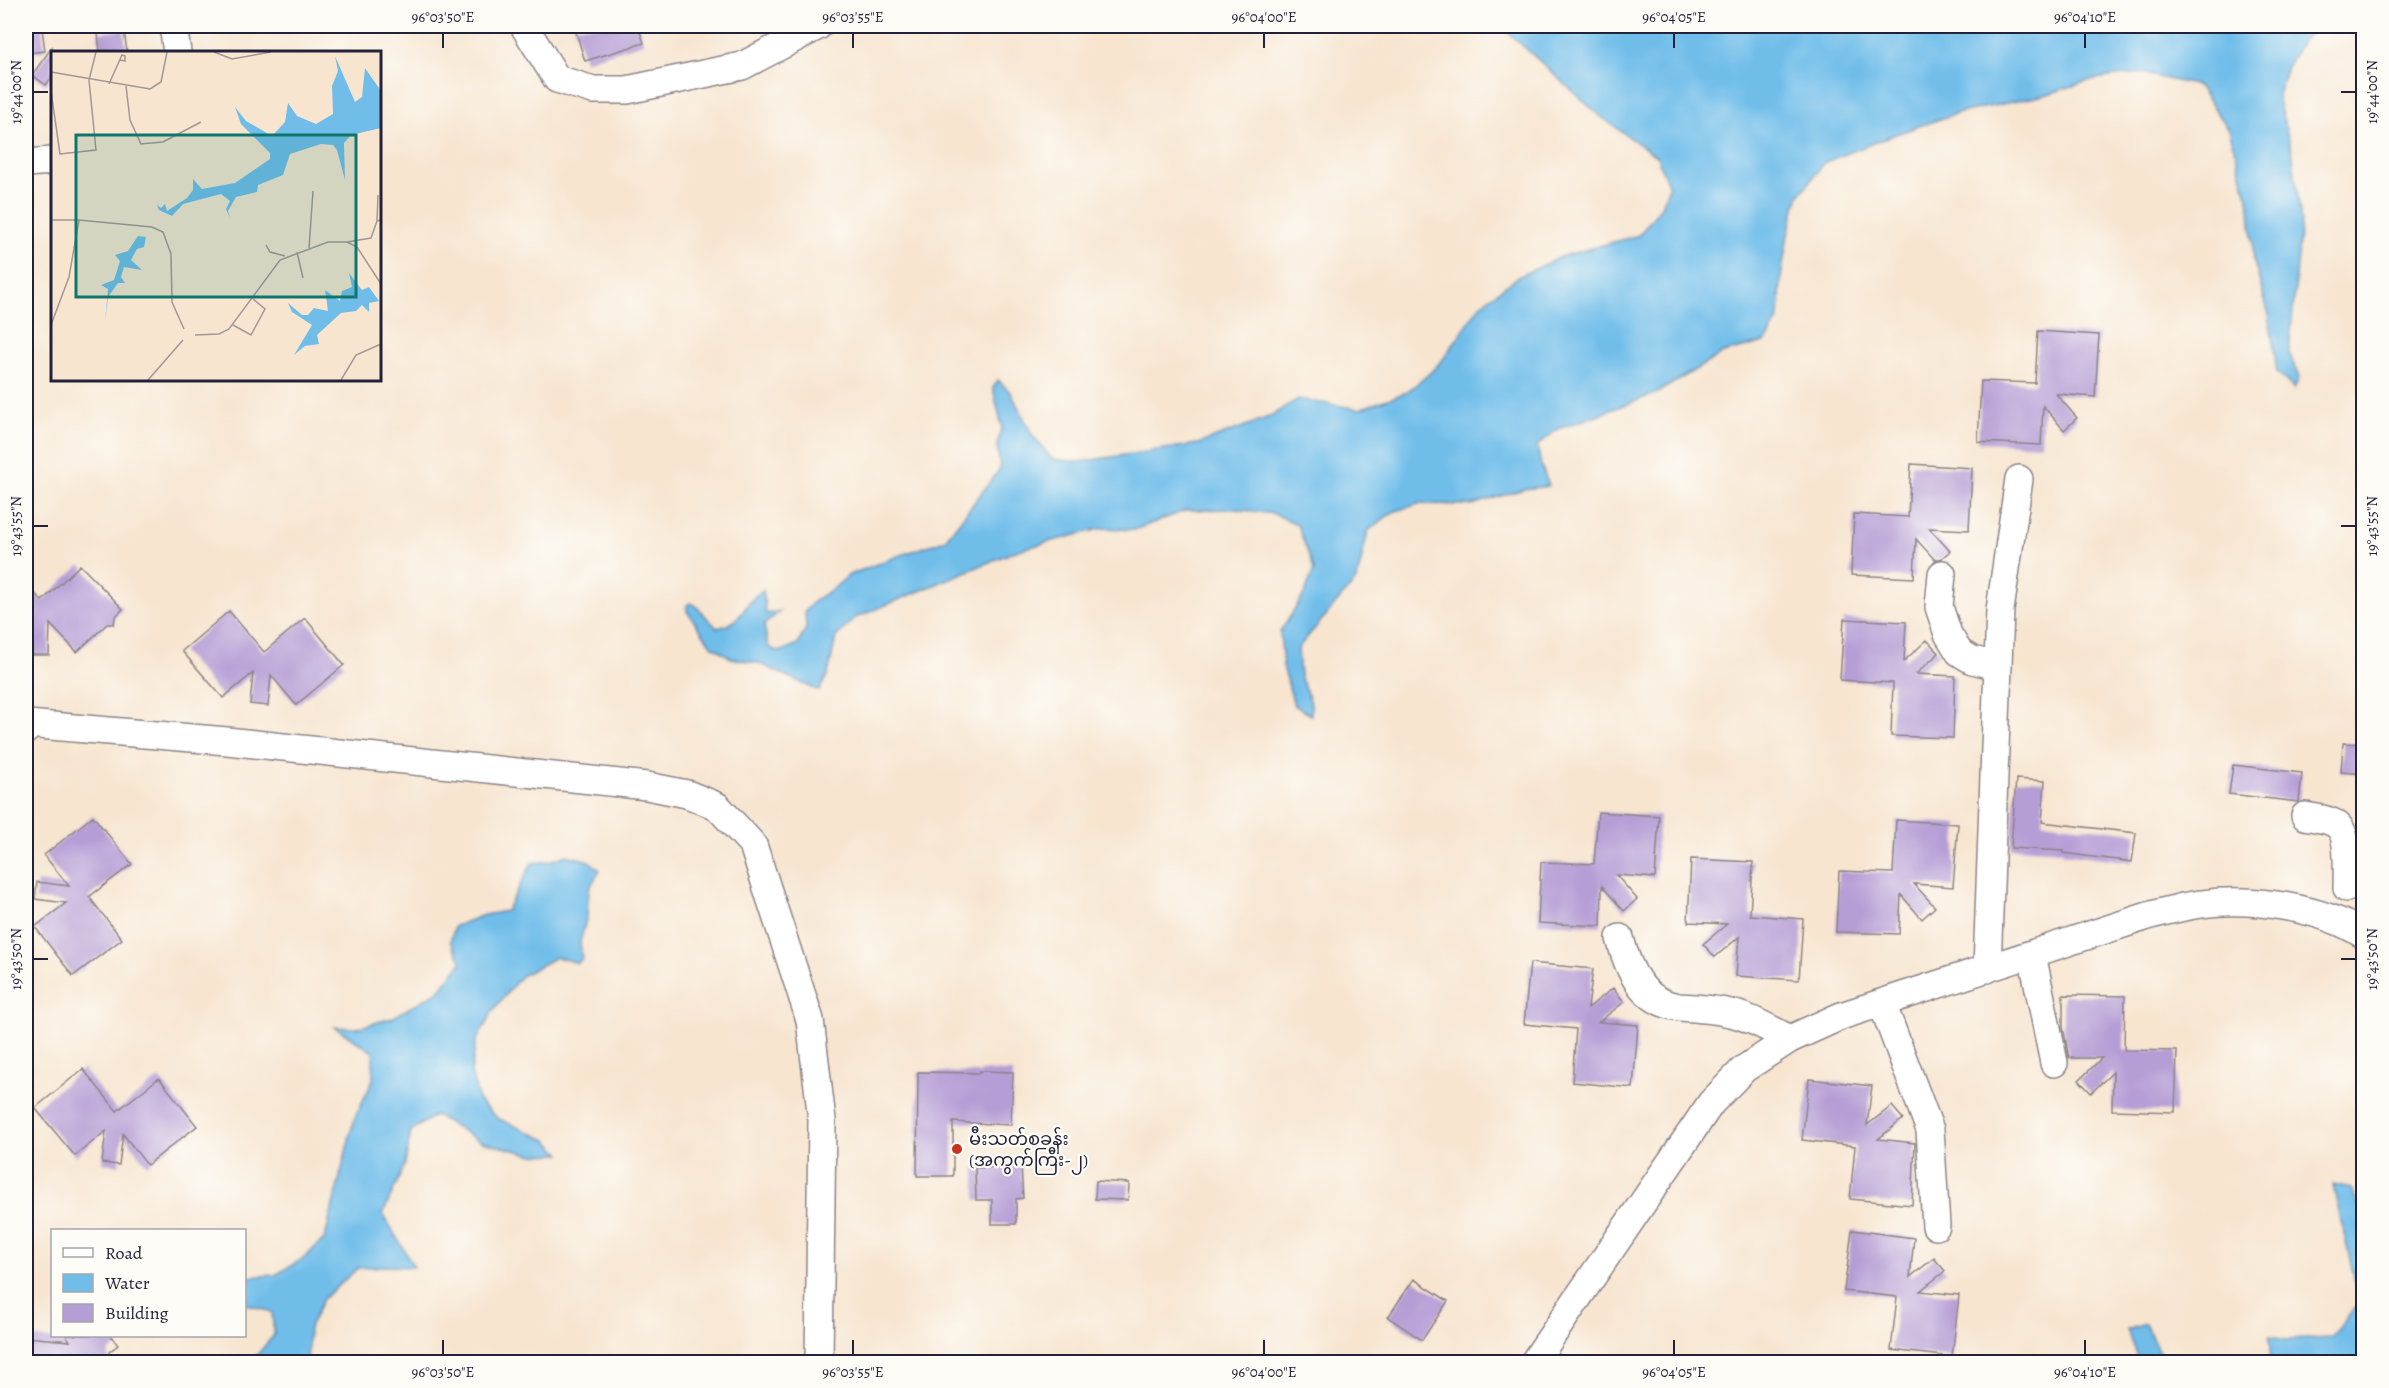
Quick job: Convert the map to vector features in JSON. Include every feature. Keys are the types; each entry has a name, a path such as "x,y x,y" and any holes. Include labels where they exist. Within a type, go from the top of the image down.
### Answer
{"street":[{"path":"173,26 177,51"},
{"path":"524,26 556,78 593,90 627,90 741,66 818,26"},
{"path":"26,163 51,161"},
{"path":"1987,969 2000,610 2019,479"},
{"path":"1942,574 1939,607 1948,634 1959,652 1972,660 1998,666"},
{"path":"26,726 227,741 647,786 687,794 717,806 753,845 810,1020 822,1120 819,1362"},
{"path":"2305,816 2336,824 2341,830 2355,885 2318,913"},
{"path":"1534,1362 1712,1102 1744,1068 1790,1039 1841,1016 2151,915 2201,904 2246,902 2318,913 2352,927 2364,935"},
{"path":"1620,938 1626,962 1638,984 1654,999 1677,1006 1734,1013 1790,1039"},
{"path":"2032,954 2054,1063"},
{"path":"1882,1003 1930,1130 1936,1226"}],"water":[{"path":"1501,26 2318,26 2302,41 2287,67 2277,98 2292,150 2301,222 2289,353 2299,378 2294,389 2277,372 2269,315 2254,262 2250,207 2229,129 2198,86 2141,73 2094,79 2045,95 1955,114 1825,162 1798,197 1788,234 1781,278 1779,318 1765,342 1723,353 1655,394 1558,429 1537,446 1549,486 1524,489 1472,505 1418,504 1393,512 1368,531 1357,579 1298,648 1300,676 1311,703 1311,715 1294,705 1283,666 1280,632 1304,595 1314,569 1297,524 1274,514 1236,509 1187,510 1134,530 1103,528 1018,550 855,618 836,637 828,674 819,691 758,663 731,658 711,645 687,611 687,605 690,603 695,605 717,628 733,622 751,600 763,590 766,614 780,611 764,625 768,647 779,652 798,644 806,628 805,611 815,600 849,575 945,540 1000,469 997,445 1002,427 993,388 998,380 1011,393 1033,436 1052,459 1078,462 1198,444 1269,417 1298,399 1359,409 1405,393 1428,375 1444,358 1481,304 1518,277 1563,256 1639,235 1660,208 1669,187 1657,157 1600,116"},
{"path":"567,855 589,861 600,870 589,889 587,916 580,942 582,958 578,963 556,957 521,976 494,1009 476,1042 471,1072 479,1101 497,1118 547,1140 561,1154 534,1155 482,1142 435,1115 411,1131 405,1164 383,1214 414,1267 358,1268 323,1299 309,1328 307,1362 251,1362 274,1335 272,1312 246,1304 246,1277 275,1275 303,1259 325,1238 354,1119 373,1080 373,1052 335,1027 357,1028 392,1018 439,991 462,962 450,941 455,926 484,915 506,911 532,863 550,861"},
{"path":"2333,1185 2351,1189 2363,1214 2363,1362 2271,1362 2269,1337 2287,1340 2331,1338 2358,1304"},
{"path":"2145,1324 2164,1362 2139,1362 2127,1330"}],"building":[{"path":"574,26 638,26 644,43 585,61"},
{"path":"42,28 45,51 26,53 26,31"},
{"path":"124,30 127,51 100,51 98,33"},
{"path":"52,47 51,78 46,85 32,75"},
{"path":"2038,331 2099,335 2095,397 2056,394 2077,418 2064,430 2043,406 2041,445 1978,442 1981,381 2035,383"},
{"path":"1911,464 1972,468 1969,530 1929,528 1950,551 1942,558 1935,560 1916,539 1914,578 1851,575 1854,514 1908,517"},
{"path":"80,565 123,609 115,617 114,624 107,624 77,652 50,624 49,655 32,655 33,625 26,623 26,584 42,601"},
{"path":"229,611 264,652 305,618 344,665 296,705 271,675 268,706 250,704 253,673 223,698 182,651"},
{"path":"1844,619 1906,622 1904,661 1927,640 1939,653 1916,674 1955,676 1953,738 1891,736 1893,683 1840,680"},
{"path":"2343,743 2364,744 2364,774 2341,772"},
{"path":"2233,765 2302,773 2299,802 2229,794"},
{"path":"2016,779 2045,781 2042,822 2136,833 2132,862 2063,853 2063,851 2011,848"},
{"path":"1598,812 1659,816 1655,878 1616,875 1637,899 1624,911 1602,886 1601,926 1538,923 1541,862 1594,864"},
{"path":"93,816 132,864 89,897 122,939 73,976 35,927 66,903 35,899 37,882 69,886 44,855"},
{"path":"1896,820 1958,824 1953,887 1914,884 1935,907 1922,919 1901,895 1899,934 1836,932 1839,871 1893,873"},
{"path":"1691,859 1753,862 1750,915 1803,919 1799,980 1736,976 1739,937 1715,957 1703,944 1727,924 1688,922"},
{"path":"1530,963 1593,969 1588,1008 1613,988 1624,1002 1599,1022 1638,1025 1633,1088 1572,1082 1576,1029 1524,1024"},
{"path":"2063,995 2125,996 2124,1050 2177,1051 2175,1112 2112,1110 2113,1072 2091,1093 2079,1080 2102,1058 2069,1058 2063,1027"},
{"path":"83,1069 117,1111 159,1078 197,1126 147,1165 123,1134 119,1165 102,1163 106,1131 75,1156 35,1108"},
{"path":"980,1071 1013,1072 1011,1125 953,1122 953,1176 917,1176 918,1072 980,1073"},
{"path":"1809,1079 1872,1086 1867,1125 1892,1106 1903,1119 1878,1139 1915,1143 1912,1205 1850,1199 1855,1146 1802,1140"},
{"path":"1021,1166 1023,1198 1016,1199 1016,1224 992,1224 992,1200 976,1200 975,1168"},
{"path":"1096,1181 1129,1183 1128,1200 1095,1199"},
{"path":"1852,1230 1914,1238 1910,1277 1934,1258 1945,1271 1920,1291 1959,1295 1952,1357 1891,1350 1897,1297 1844,1291"},
{"path":"1414,1279 1448,1301 1422,1340 1388,1317"},
{"path":"26,1337 70,1341 67,1337 112,1337 118,1345 109,1352 108,1361 27,1362"}],"place":[{"name":"မီးသတ်စခန်း (အကွက်ကြီး-၂)","path":"957,1149"}]}
